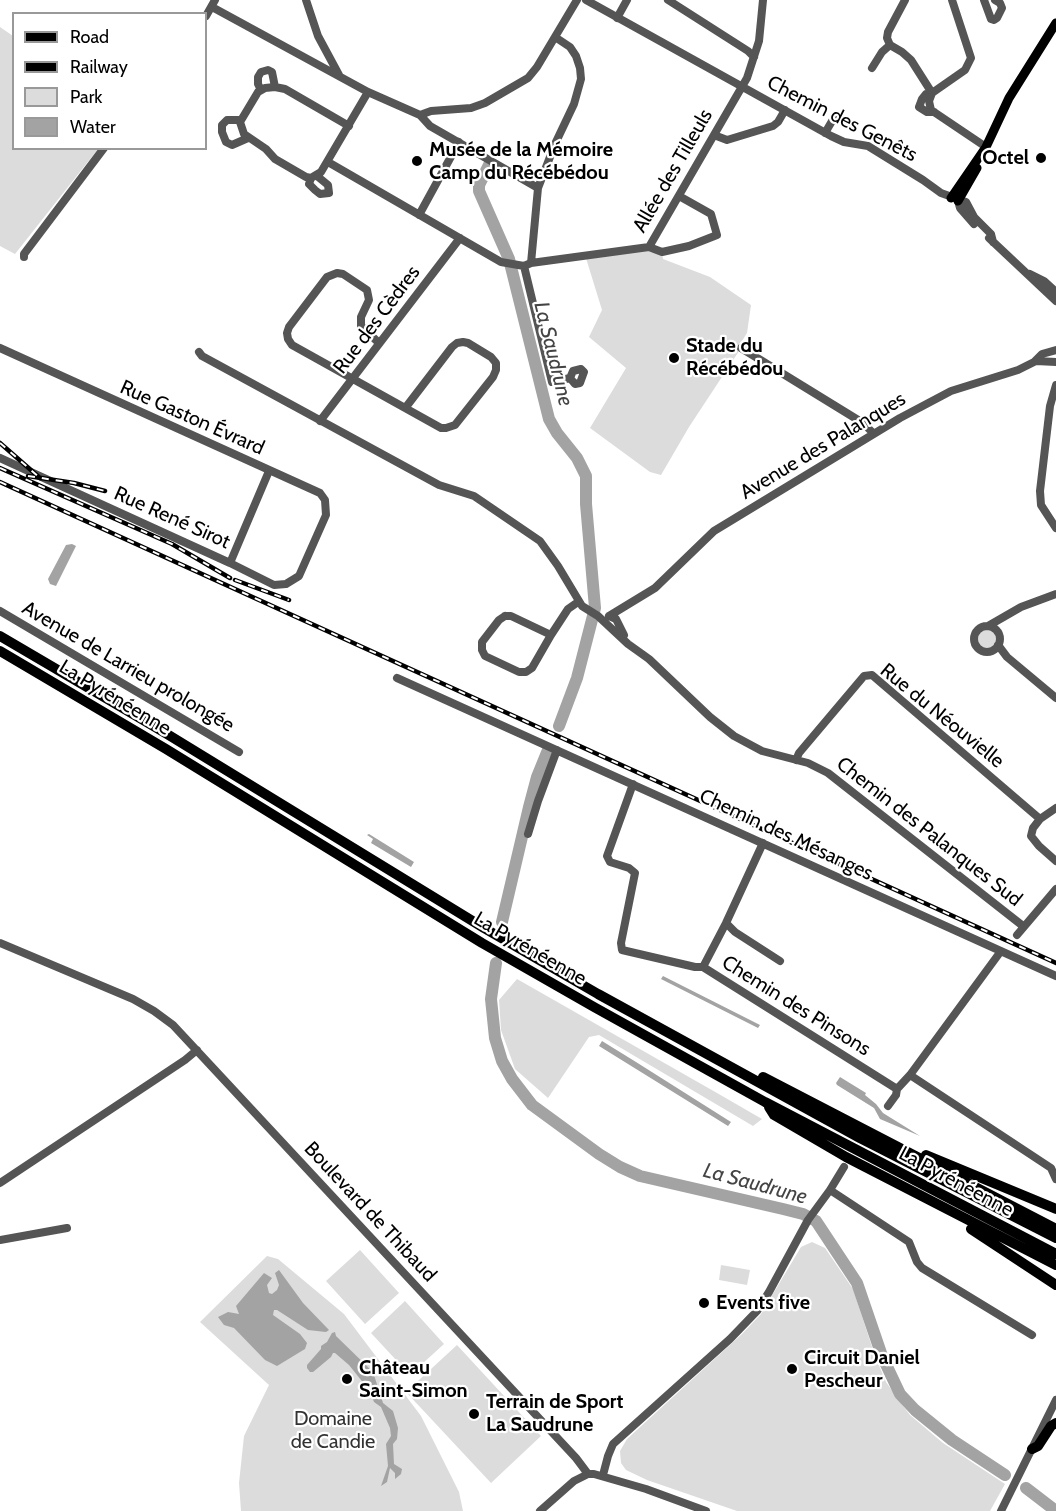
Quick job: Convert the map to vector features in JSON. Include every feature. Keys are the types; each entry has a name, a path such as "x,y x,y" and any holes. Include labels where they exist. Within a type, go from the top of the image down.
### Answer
{"highway":[{"name":"La Pyrénéenne","path":"0,636 158,728 484,928 860,1138 1056,1238"},
{"name":"La Pyrénéenne","path":"0,651 166,749 482,943 765,1102 1056,1254"},
{"path":"685,1042 694,1041 1056,1229"},
{"path":"765,1102 774,1115 934,1203 1056,1265"},
{"path":"872,1135 883,1136 954,1168 1056,1209"},
{"path":"934,1203 940,1211 1056,1286"},
{"path":"1032,1449 1038,1446 1051,1426 1056,1423"}],"main road":[{"path":"954,199 984,150 1009,98 1056,23"}],"street":[{"path":"306,0 318,36 340,76"},
{"path":"420,115 430,111 471,108 485,103 528,78 577,0"},
{"name":"Chemin des Genêts","path":"586,0 825,133 844,142 868,146 954,199 971,222 1056,301"},
{"path":"617,18 627,0"},
{"path":"668,0 754,57"},
{"name":"Allée des Tilleuls","path":"328,162 506,263 524,265 649,247 742,86 759,41 763,0"},
{"path":"905,0 887,38 890,45 903,51 911,60 933,93"},
{"path":"984,0 994,20 998,18 1002,8 995,0"},
{"path":"954,2 969,49 970,64 966,70 933,93 929,101 931,110 984,150"},
{"path":"214,4 368,92 420,115 430,126 538,188"},
{"path":"555,37 570,47 576,56 581,79 574,104 538,188 524,265 552,382 570,378"},
{"path":"872,68 882,52 890,45"},
{"path":"261,90 258,77 261,72 268,70 272,72 275,87"},
{"path":"349,126 285,89 275,87 261,90 254,96 241,120 241,127 248,138 262,146 275,159 306,177 314,177 328,162 349,126 368,92"},
{"path":"714,135 727,140 773,126 785,110"},
{"path":"825,133 835,116"},
{"path":"241,120 226,120 222,124 222,132 226,142 232,145 248,138"},
{"path":"419,215 459,142"},
{"path":"24,257 102,150"},
{"path":"649,247 662,252 717,236 711,214 679,196"},
{"name":"Rue des Cèdres","path":"320,421 460,238"},
{"path":"1023,271 1044,281 1056,292"},
{"path":"380,343 361,327 361,317 369,300 367,290 343,274 337,273 327,278 289,327 288,339 292,345 441,428 455,425 493,377 496,363 491,357 468,344 457,343 406,407"},
{"name":"Rue Gaston Évrard","path":"0,348 320,493 325,500 326,515 313,545"},
{"path":"741,348 863,423 874,434"},
{"path":"199,352 202,357 441,486 474,496 540,541 558,566 578,602 589,612 611,620"},
{"name":"Avenue des Palanques","path":"611,620 669,577 714,531 874,434 951,391 1018,370 1036,361 1042,354 1056,354"},
{"path":"1036,361 1056,362"},
{"path":"1056,385 1041,471 1040,500 1048,519 1056,528"},
{"path":"1046,440 1056,400"},
{"name":"Rue René Sirot","path":"0,458 274,585 286,584 299,576 313,545"},
{"path":"230,563 269,471"},
{"path":"1007,657 980,649 975,639 981,628 1021,607 1056,594"},
{"path":"551,635 512,616 505,616 499,620 482,642 482,650 485,656 519,672 526,672 532,668 568,609 578,602"},
{"name":"Avenue de Larrieu prolongée","path":"0,611 239,752"},
{"path":"1007,615 1000,628 999,645 1007,657 1056,698"},
{"name":"Chemin des Palanques Sud","path":"611,620 628,644 638,650 734,736 762,751 818,767 1023,926"},
{"path":"988,626 995,629 999,635"},
{"path":"992,651 999,645"},
{"name":"Rue du Néouvielle","path":"796,760 799,753 864,676 872,675 1040,819"},
{"name":"Chemin des Mésanges","path":"397,678 1056,976"},
{"path":"528,834 557,750"},
{"path":"633,784 607,856 610,862 629,868 635,873 621,943 622,950 703,967"},
{"path":"1056,808 1040,819 1033,828 1031,836 1056,861"},
{"name":"Chemin des Pinsons","path":"763,843 703,967 897,1089"},
{"path":"1017,935 1056,889"},
{"path":"726,923 735,932 780,961"},
{"name":"Boulevard de Thibaud","path":"0,943 133,999 173,1025 576,1458 588,1474"},
{"path":"888,1106 896,1095 897,1089 910,1075 1000,951"},
{"path":"0,1183 197,1050"},
{"path":"910,1075 1050,1168 1056,1179"},
{"path":"603,1475 613,1444 730,1339 756,1311 769,1292 810,1217 844,1167"},
{"path":"830,1190 902,1236 913,1248 917,1262 922,1268 1032,1335"},
{"path":"0,1240 67,1228"},
{"path":"1001,1511 1056,1400"},
{"path":"540,1511 574,1481 588,1474 603,1475 706,1511"}],"green space":[{"path":"0,27 12,35 12,150 97,150 15,254 0,246"},
{"name":"Stade du Récébédou","path":"649,247 662,252 663,259 710,277 751,305 747,333 741,348 689,427 661,475 650,472 590,428 626,368 589,337 602,310 585,255"},
{"path":"987,630 993,633 996,639 993,645 987,648 981,645 978,639 981,633"},
{"path":"517,979 762,1119 753,1126 599,1035 589,1037 548,1098 515,1069 501,1030 499,1000"},
{"name":"Circuit Daniel Pescheur","path":"812,1242 825,1248 853,1289 886,1382 910,1415 943,1443 1005,1484 990,1511 737,1511 647,1480 626,1470 621,1463 620,1451 627,1439 761,1314 801,1247"},
{"path":"360,1250 399,1293 365,1324 326,1281"},
{"name":"Domaine de Candie","path":"267,1256 278,1259 344,1314 421,1416 459,1492 463,1511 241,1511 239,1483 244,1436 269,1385 200,1322"},
{"path":"721,1265 750,1270 747,1285 719,1280"},
{"path":"405,1301 444,1344 410,1375 371,1333"},
{"name":"Terrain de Sport La Saudrune","path":"457,1345 541,1436 491,1483 406,1392"}],"water":[{"path":"66,545 76,546 56,586 50,584 48,579"},
{"path":"369,834 414,862 411,867 371,843 373,839 367,835"},
{"path":"663,976 760,1025 758,1028 661,979"},
{"path":"602,1041 731,1122 728,1126 599,1046"},
{"path":"840,1077 866,1093 865,1095 883,1113 920,1136 880,1119 874,1108 837,1085"},
{"path":"279,1270 303,1303 329,1330 326,1332 308,1330 274,1310 273,1315 300,1334 307,1343 305,1349 277,1366 265,1360 234,1328 224,1325 218,1317 228,1312 239,1314 236,1306 264,1273 272,1278 267,1285 269,1293 272,1294 279,1285 275,1273"},
{"path":"335,1332 336,1336 373,1372 383,1403 393,1411 398,1428 397,1439 393,1444 394,1464 402,1469 401,1474 395,1479 395,1473 390,1468 387,1482 381,1486 388,1466 386,1444 391,1436 381,1407 374,1402 369,1390 349,1365 335,1353 313,1372 307,1368 321,1346"}],"waterway":[{"name":"La Saudrune","path":"489,165 479,185 479,191 509,259 549,419 577,458 586,476 586,504 595,608 577,678 559,726"},
{"name":"La Saudrune","path":"502,922 537,777 548,750"},
{"name":"La Saudrune","path":"496,963 491,999 495,1038 502,1061 512,1079 532,1105 599,1154 640,1176 803,1214 816,1221 857,1283 882,1356 900,1394 915,1410 952,1440 1005,1475"},
{"name":"La Saudrune","path":"1026,1488 1056,1511"}],"railway":[{"path":"0,443 40,478"},
{"path":"0,468 172,544 230,578"},
{"path":"28,476 74,483 105,491"},
{"path":"0,482 1056,963"},
{"path":"235,580 289,600"}],"place":[{"name":"Octel","path":"1041,158"},
{"name":"Musée de la Mémoire Camp du Récébédou","path":"417,161"},
{"name":"Stade du Récébédou","path":"674,358"},
{"name":"Events five","path":"704,1303"},
{"name":"Circuit Daniel Pescheur","path":"792,1369"},
{"name":"Château Saint-Simon","path":"347,1379"},
{"name":"Terrain de Sport La Saudrune","path":"474,1414"}]}
